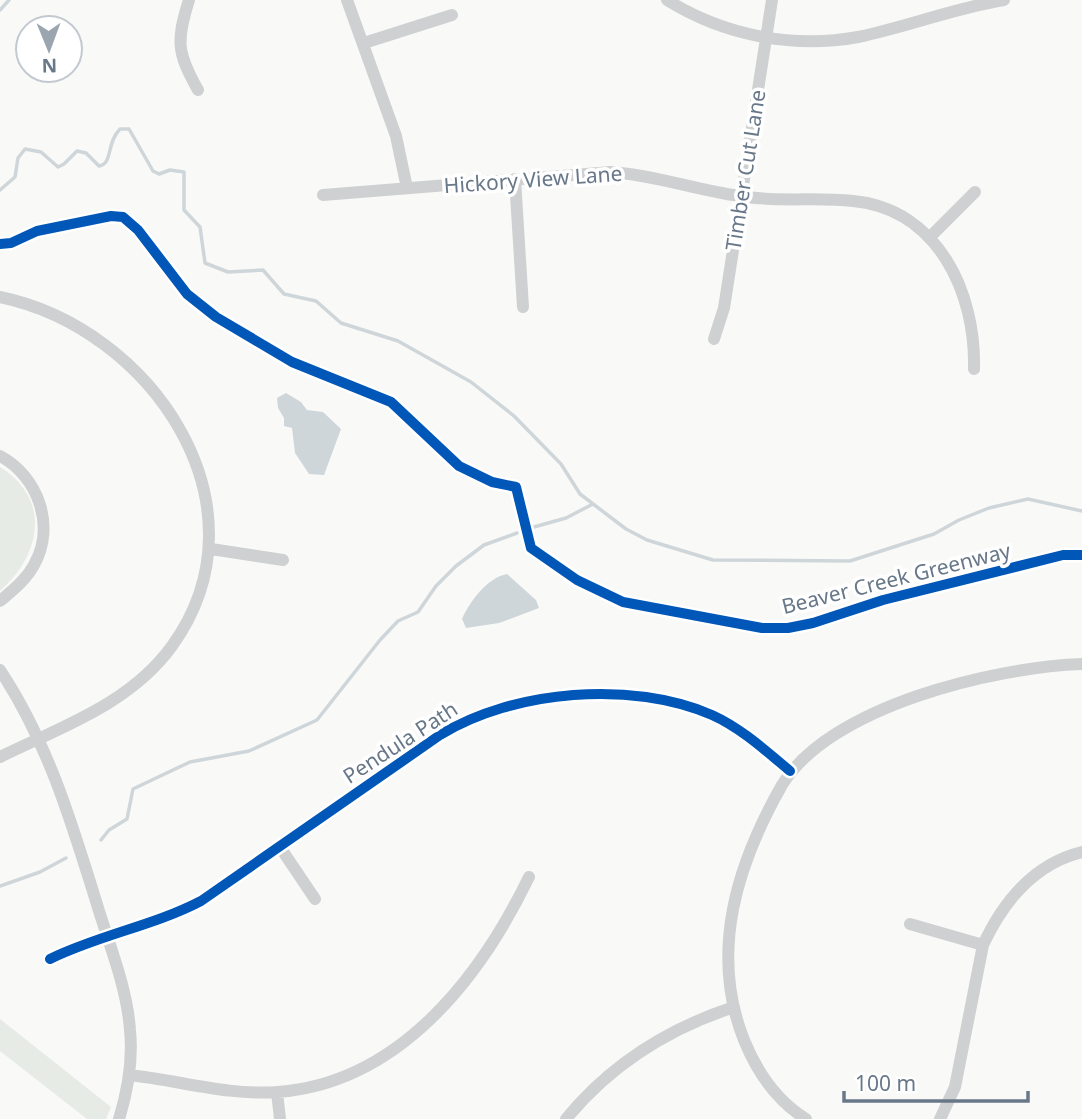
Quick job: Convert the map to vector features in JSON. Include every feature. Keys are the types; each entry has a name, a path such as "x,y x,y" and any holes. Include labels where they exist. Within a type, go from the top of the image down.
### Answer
{"street":[{"path":"189,0 180,39 182,60 198,90"},
{"path":"347,0 396,136 407,188"},
{"path":"667,0 704,20 766,38 804,42 837,40 1004,0"},
{"name":"Timber Cut Lane","path":"714,339 724,308 772,0"},
{"path":"364,43 452,15"},
{"name":"Hickory View Lane","path":"323,195 621,172 741,197 856,201 900,215 931,236"},
{"path":"515,179 523,307"},
{"path":"974,369 975,337 969,314 953,270 931,236 975,192"},
{"path":"0,297 39,307 86,331 117,355 155,395 183,434 200,470 208,501 211,549 194,607 172,646 156,666 117,699 0,757"},
{"path":"0,456 27,478 38,498 44,524 43,539 34,564 19,585 0,601"},
{"path":"211,549 283,560"},
{"path":"806,1119 785,1102 756,1067 734,1007 728,964 733,903 754,840 790,771 837,733 922,695 1007,672 1082,664"},
{"path":"0,670 38,738 64,797 128,1010 130,1075 119,1119"},
{"name":"Pendula Path","path":"50,959 188,908 454,727 501,706 532,699 621,696 648,698 690,707 727,723 790,771"},
{"path":"280,847 315,899"},
{"path":"940,1119 955,1087 984,945 1004,905 1021,887 1058,860 1082,852"},
{"path":"130,1075 228,1089 277,1092 312,1086 375,1061 416,1032 473,974 505,926 529,877"},
{"path":"910,924 984,945"},
{"path":"566,1119 617,1067 649,1044 692,1022 734,1007"},
{"path":"277,1092 280,1119"}],"shaded area":[{"path":"286,393 301,402 307,410 323,412 341,429 324,475 309,474 295,453 292,428 284,426 284,418 278,408 277,398"},
{"path":"0,467 17,480 28,495 34,511 35,528 25,561 0,591"},
{"path":"507,574 536,600 539,608 499,623 466,628 462,619 474,598 486,585"},
{"path":"0,1019 111,1107 106,1119 87,1119 0,1051"}],"waterway":[{"path":"0,10 9,0"},
{"path":"0,190 15,177 18,158 25,149 41,152 58,167 77,151 86,153 99,166 106,161 120,129 129,129 153,171 159,174 170,170 184,172 184,210 200,227 205,263 228,272 263,270 284,294 316,301 341,323 398,341 471,382 514,416 561,464 580,494 626,529 647,540 713,560 850,561 934,534 989,508 1028,499 1082,511"},
{"path":"534,527 566,518 593,504"},
{"path":"101,840 109,830 127,819 133,789 190,762 249,751 317,720 380,640 398,621 418,612 436,586 456,566 484,545 517,533"},
{"path":"0,886 40,872 66,858"}],"cycle path":[{"name":"Beaver Creek Greenway","path":"0,244 11,243 37,231 111,216 123,217 138,230 187,294 216,317 292,362 391,402 459,466 492,482 516,487 531,548 577,580 623,602 762,628 788,628 813,623 883,600 1063,555 1082,555"},
{"path":"50,959 201,901 440,735 469,720 502,708 573,695 610,694 646,697 680,704 712,715 733,726 790,771"}]}
